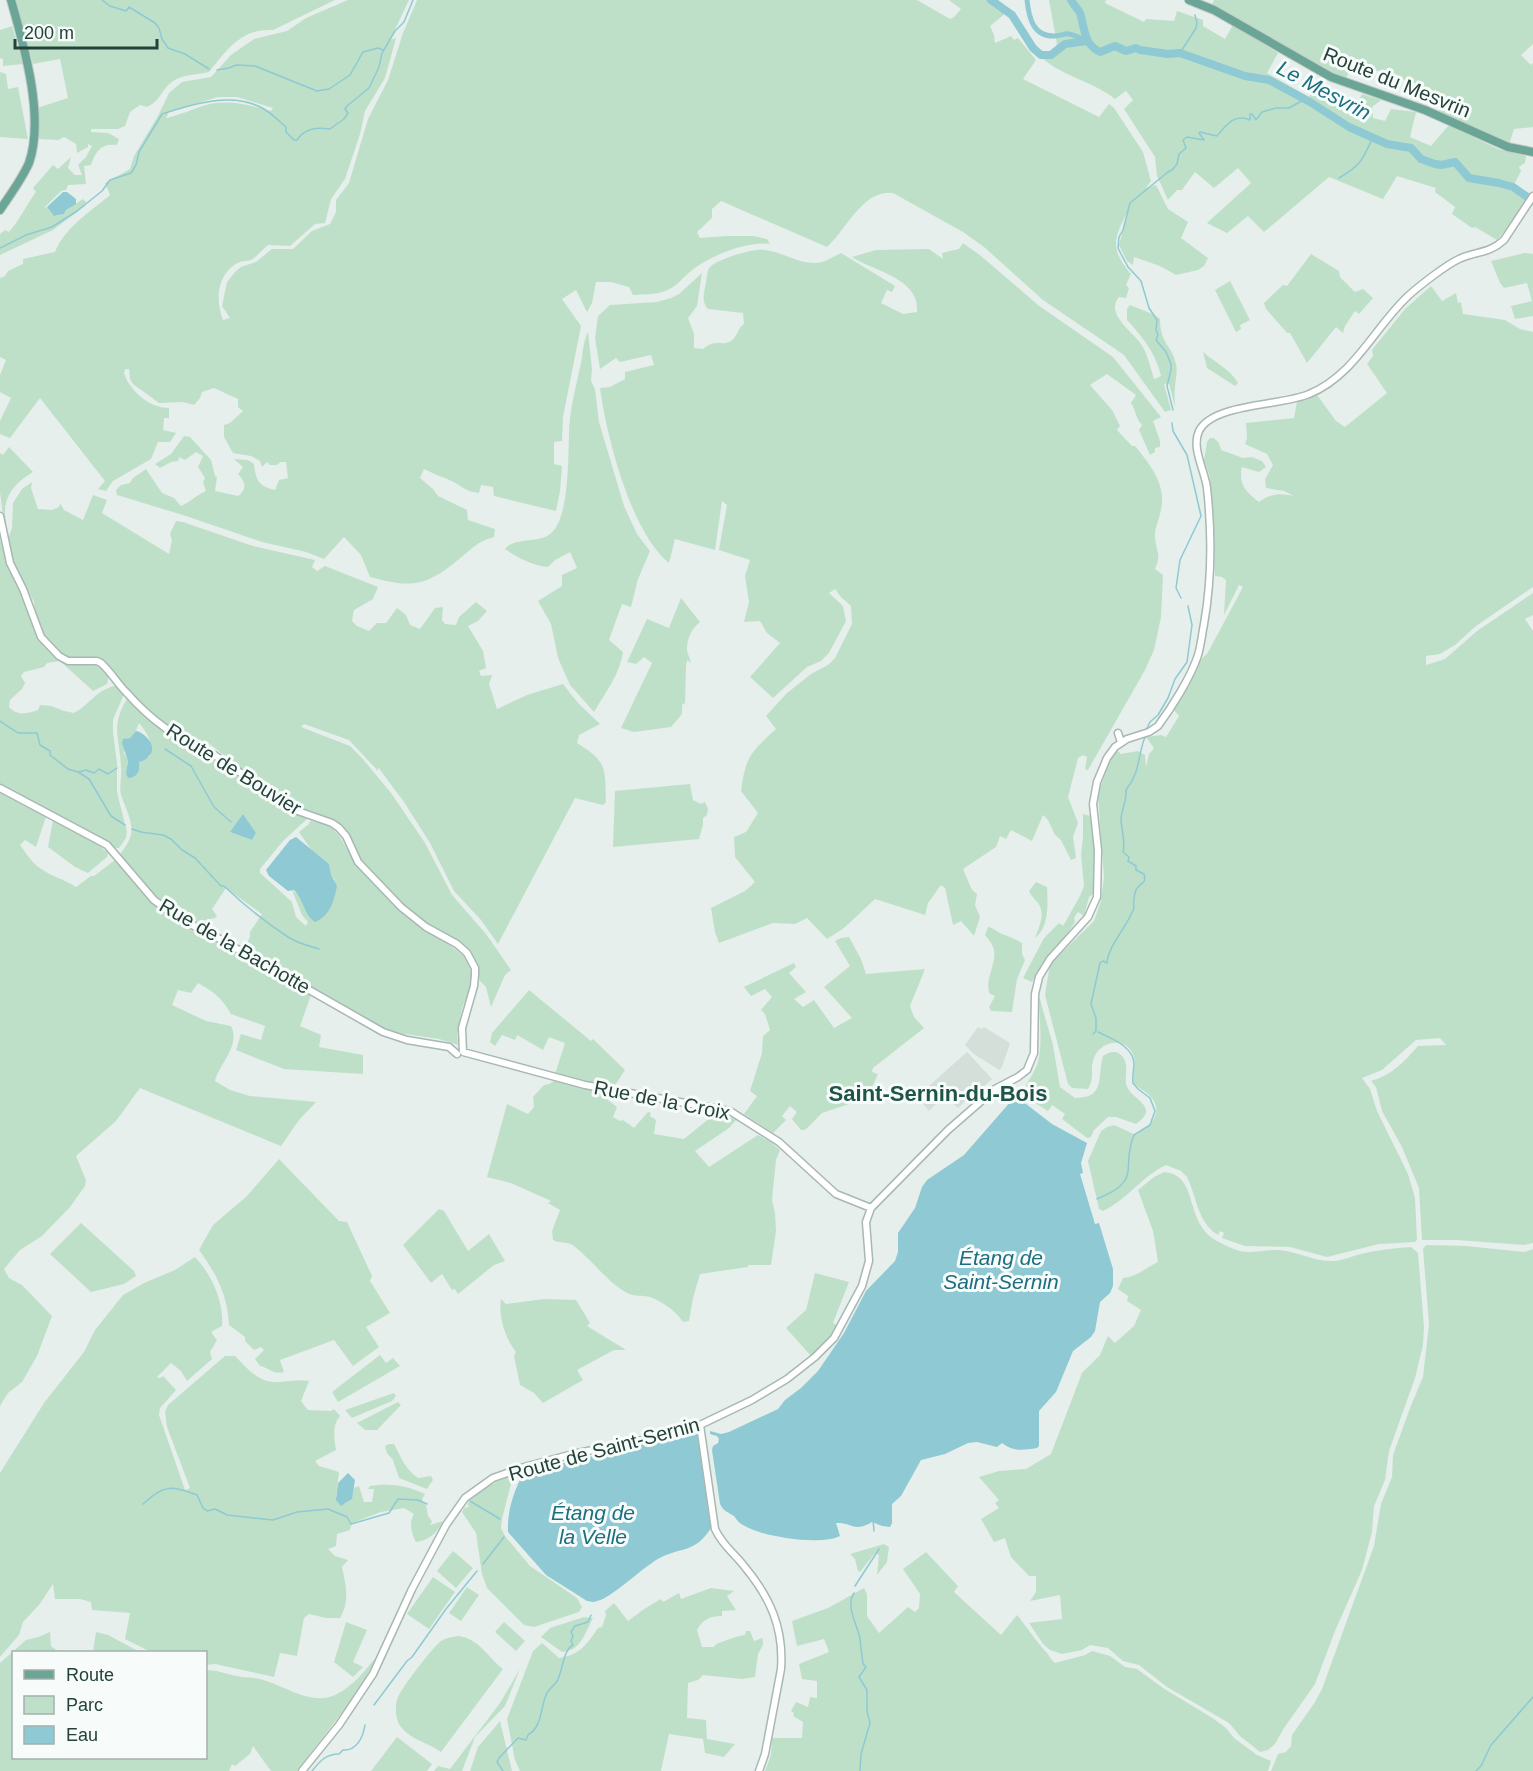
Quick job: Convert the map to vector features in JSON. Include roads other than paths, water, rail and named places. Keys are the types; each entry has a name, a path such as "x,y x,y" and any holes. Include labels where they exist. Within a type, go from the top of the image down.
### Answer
{"main road":[{"path":"0,210 25,172 35,137 26,56 11,0"},
{"name":"Route du Mesvrin","path":"1189,0 1214,10 1331,77 1425,110 1508,147 1533,152"}],"street":[{"path":"871,1208 948,1130 992,1092 1018,1077 1030,1065 1035,1047 1036,985 1050,960 1088,917 1096,897 1098,868 1094,796 1105,762 1120,742 1149,732 1158,726 1198,655 1210,589 1212,561 1207,488 1197,445 1200,430 1213,418 1226,413 1288,401 1329,384 1350,365 1408,296 1459,259 1498,246 1533,196"},
{"name":"Route de Bouvier","path":"0,516 10,563 23,589 35,624 41,637 59,656 68,662 97,661 101,663 127,693 172,732 191,744 207,750 295,810 332,823 346,837 358,862 401,907 426,927 457,944 467,953 475,968 475,975 462,1028 460,1053"},
{"path":"1118,733 1120,742"},
{"name":"Rue de la Bachotte","path":"0,788 106,845 154,900 180,919 392,1036 449,1047 460,1053"},
{"name":"Rue de la Croix","path":"460,1053 585,1084 730,1111 779,1142 833,1192 871,1208"},
{"name":"Route de Saint-Sernin","path":"302,1771 339,1725 373,1674 446,1525 460,1504 474,1490 493,1478 524,1467 700,1425 775,1387 815,1357 834,1338 865,1280 869,1261 866,1222 871,1208"},
{"path":"700,1425 713,1518 720,1539 770,1602 777,1620 782,1656 781,1669 765,1754 759,1771"}],"water":[{"path":"63,192 67,192 76,199 76,204 64,214 54,216 47,207"},
{"path":"136,731 150,741 152,749 147,758 139,762 139,771 136,775 128,778 126,773 128,761 122,743 123,739 130,738"},
{"path":"243,814 256,833 252,840 230,832"},
{"path":"296,837 329,864 331,875 337,886 328,912 315,922 308,915 294,890 288,891 269,876 266,870 290,840"},
{"name":"Étang de Saint-Sernin","path":"1017,1097 1052,1124 1087,1143 1081,1163 1083,1173 1080,1174 1095,1224 1099,1223 1113,1269 1113,1286 1110,1293 1100,1302 1095,1331 1073,1351 1056,1392 1039,1411 1039,1446 1018,1450 1002,1443 997,1447 977,1442 968,1443 945,1454 921,1460 901,1496 892,1504 890,1527 872,1522 861,1527 836,1523 840,1536 831,1539 804,1540 774,1536 739,1523 720,1504 712,1450 719,1439 710,1434 710,1431 721,1434 729,1432 778,1409 818,1371 844,1333 866,1291 895,1261 898,1252 898,1233 915,1208 922,1187 927,1180 964,1155"},
{"name":"Étang de la Velle","path":"697,1432 711,1528 705,1537 692,1546 656,1560 603,1599 594,1602 587,1601 546,1575 508,1532 512,1501 524,1472"},
{"path":"348,1473 355,1480 352,1499 341,1506 336,1500 338,1483"}],"waterway":[{"path":"102,0 110,6 126,11 129,7 155,23 168,48 185,54 209,69"},
{"path":"0,248 26,235 52,227 102,191 110,180 131,173 136,165 139,152 162,114 200,103 239,101 267,111 286,127 286,132 294,140 312,129 330,129 344,119 348,113 345,109 347,106 369,88 379,67 382,53 395,31 404,22 413,0"},
{"name":"Le Mesvrin","path":"991,0 1012,15 1033,48 1041,55 1051,55 1065,44 1087,41"},
{"path":"1027,0 1031,20 1037,30 1055,36 1069,34 1087,41"},
{"name":"Le Mesvrin","path":"1071,0 1080,13 1090,45 1100,52 1115,46 1126,51 1136,48 1168,54 1180,53 1245,76 1269,80 1349,127 1387,144 1411,148 1421,159 1435,164 1455,162 1469,178 1513,187 1533,201"},
{"path":"1180,53 1196,28 1195,15"},
{"path":"217,70 236,65 255,66 317,91 329,89 350,75 363,52 378,48 383,50"},
{"path":"1173,410 1167,386 1171,364 1166,352 1156,340 1157,320 1149,308 1141,281 1128,267 1118,248 1119,237 1130,203 1172,170 1177,164 1179,154 1186,148 1183,140 1187,137 1204,140 1200,132 1217,136 1227,124 1235,119 1250,120 1250,114 1252,114 1256,120 1262,112 1276,108 1289,108 1305,99"},
{"path":"1339,178 1360,162 1373,137"},
{"path":"1172,423 1173,431 1187,455 1201,516 1180,560 1176,588 1181,598"},
{"path":"1145,732 1150,722 1158,715 1175,679 1187,662 1192,625 1188,606"},
{"path":"0,721 18,733 37,733 40,745 50,751 50,755 68,769 89,779 111,816 125,825"},
{"path":"1093,1034 1096,1031 1096,1018 1091,1004 1100,963 1103,961 1107,963 1111,950 1134,908 1137,889 1145,879 1144,874 1136,870 1136,866 1128,861 1129,857 1123,852 1121,818 1126,790 1136,770 1145,737"},
{"path":"165,749 191,766 214,807 231,822"},
{"path":"79,772 86,770 94,773 99,769 108,774 117,768"},
{"path":"132,829 163,835 171,839 195,858 221,886 224,886 271,925 295,941 319,949"},
{"path":"1097,1199 1121,1186 1126,1179 1130,1146 1134,1135 1150,1125 1155,1111 1150,1098 1133,1083 1134,1063 1130,1052 1120,1043 1098,1032"},
{"path":"143,1504 162,1490 173,1488 197,1495 203,1508 207,1511 215,1509 227,1515 273,1520 297,1512 328,1509 347,1517 351,1524 389,1513 398,1499 418,1500 427,1504"},
{"path":"470,1501 500,1519"},
{"path":"873,1520 874,1531"},
{"path":"483,1564 504,1537"},
{"path":"855,1586 879,1549"},
{"path":"374,1705 477,1571"},
{"path":"854,1593 851,1610 860,1639 863,1664 866,1667 859,1677 867,1690 867,1711 870,1723 861,1754 860,1771"},
{"path":"503,1771 497,1762 499,1758 518,1738 526,1740 536,1727 547,1693 557,1681 566,1655 573,1645 571,1632 575,1626 588,1622 591,1615"},
{"path":"1476,1771 1481,1766 1491,1745 1533,1697"},
{"path":"312,1771 327,1757 356,1746 365,1725"}],"district":[{"name":"Saint-Sernin-du-Bois","path":"938,1093"}]}
